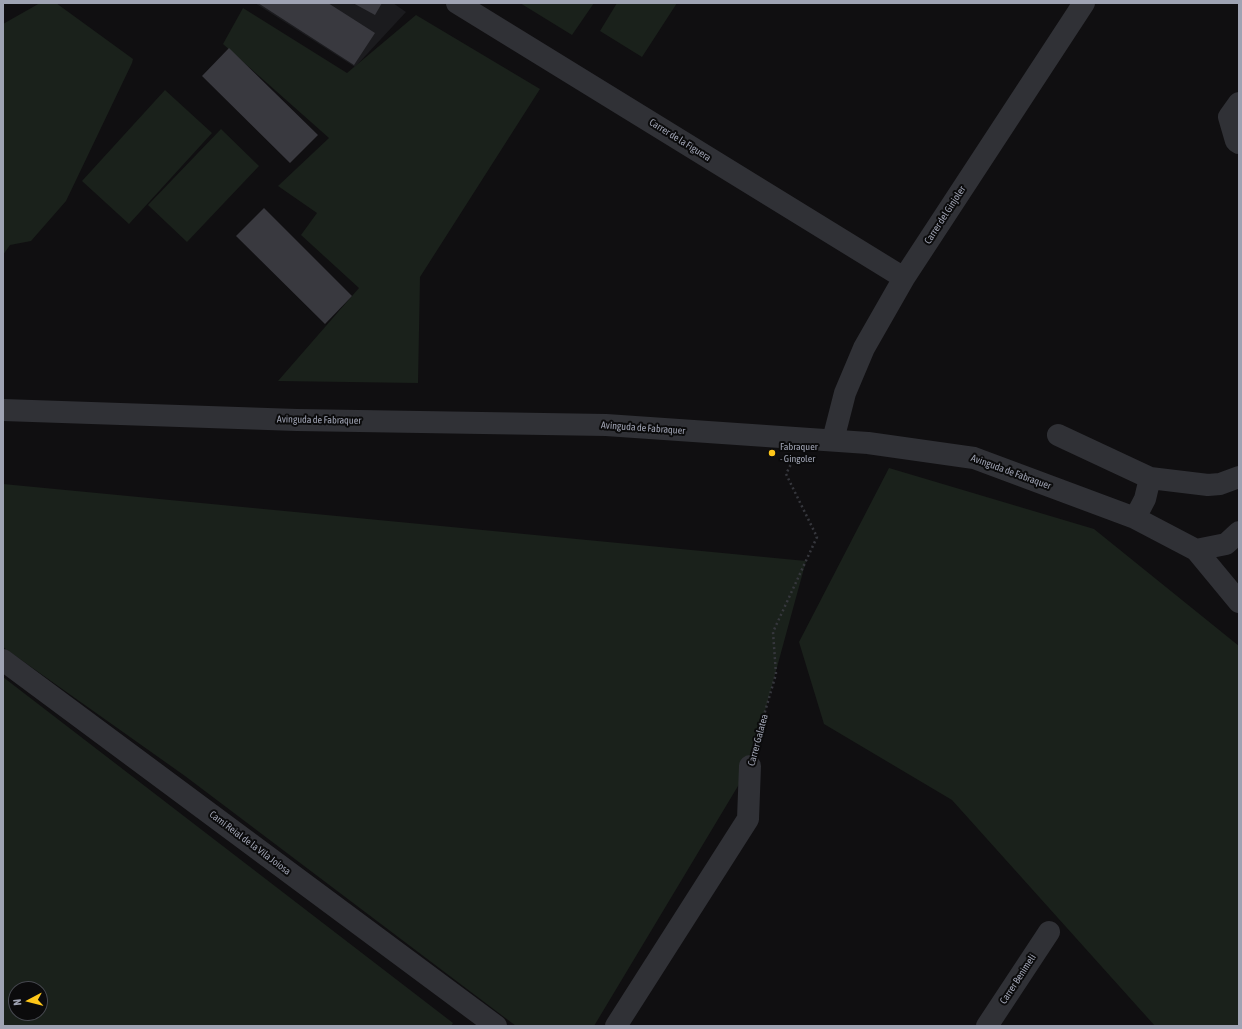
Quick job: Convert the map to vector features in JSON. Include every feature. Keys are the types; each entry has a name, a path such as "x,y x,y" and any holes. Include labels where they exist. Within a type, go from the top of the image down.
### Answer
{"street":[{"name":"Carrer de la Figuera","path":"457,3 904,278"},
{"name":"Carrer del Ginjoler","path":"833,440 845,393 864,348 904,278 1084,3"},
{"path":"1239,103 1229,117 1236,141 1239,143"},
{"name":"Avinguda de Fabraquer","path":"3,410 297,420 606,425 868,443 974,458 1135,518 1196,550 1239,602"},
{"path":"1058,436 1150,478 1208,485 1220,484 1239,477"},
{"path":"1135,518 1145,499 1150,478"},
{"path":"1196,550 1226,544 1239,532"},
{"name":"Camí Reial de la Vila Joiosa","path":"3,660 496,1026"},
{"name":"Carrer Galatea","path":"616,1026 748,819 750,766"},
{"name":"Carrer Benimeli","path":"987,1026 1049,932"}],"path":[{"name":"Carrer Galatea","path":"750,766 776,674 773,632 817,537 786,474 804,438"}],"shaded area":[{"path":"40,3 56,3 133,59 66,201 31,241 10,245 3,255 3,24"},
{"path":"255,3 393,3 406,12 355,67"},
{"path":"520,3 594,3 572,35"},
{"path":"617,3 677,3 642,57 600,31"},
{"path":"243,8 347,73 416,15 540,89 420,277 418,383 278,381 359,288 301,235 317,213 278,186 329,138 223,44"},
{"path":"165,90 212,133 129,224 82,181"},
{"path":"221,129 259,166 187,242 148,205"},
{"path":"889,468 1094,529 1239,646 1239,1026 1155,1026 952,800 824,724 799,642"},
{"path":"3,484 806,561 750,766 594,1026 516,1026 185,776 3,647"},
{"path":"3,677 453,1023 451,1026 3,1026"}],"building":[{"path":"258,3 328,3 375,33 354,65"},
{"path":"353,3 382,3 375,15"},
{"path":"229,48 318,135 290,163 202,76"},
{"path":"264,208 352,296 325,324 236,236"}],"place":[{"name":"Fabraquer - Gingoler","path":"772,453"}]}
